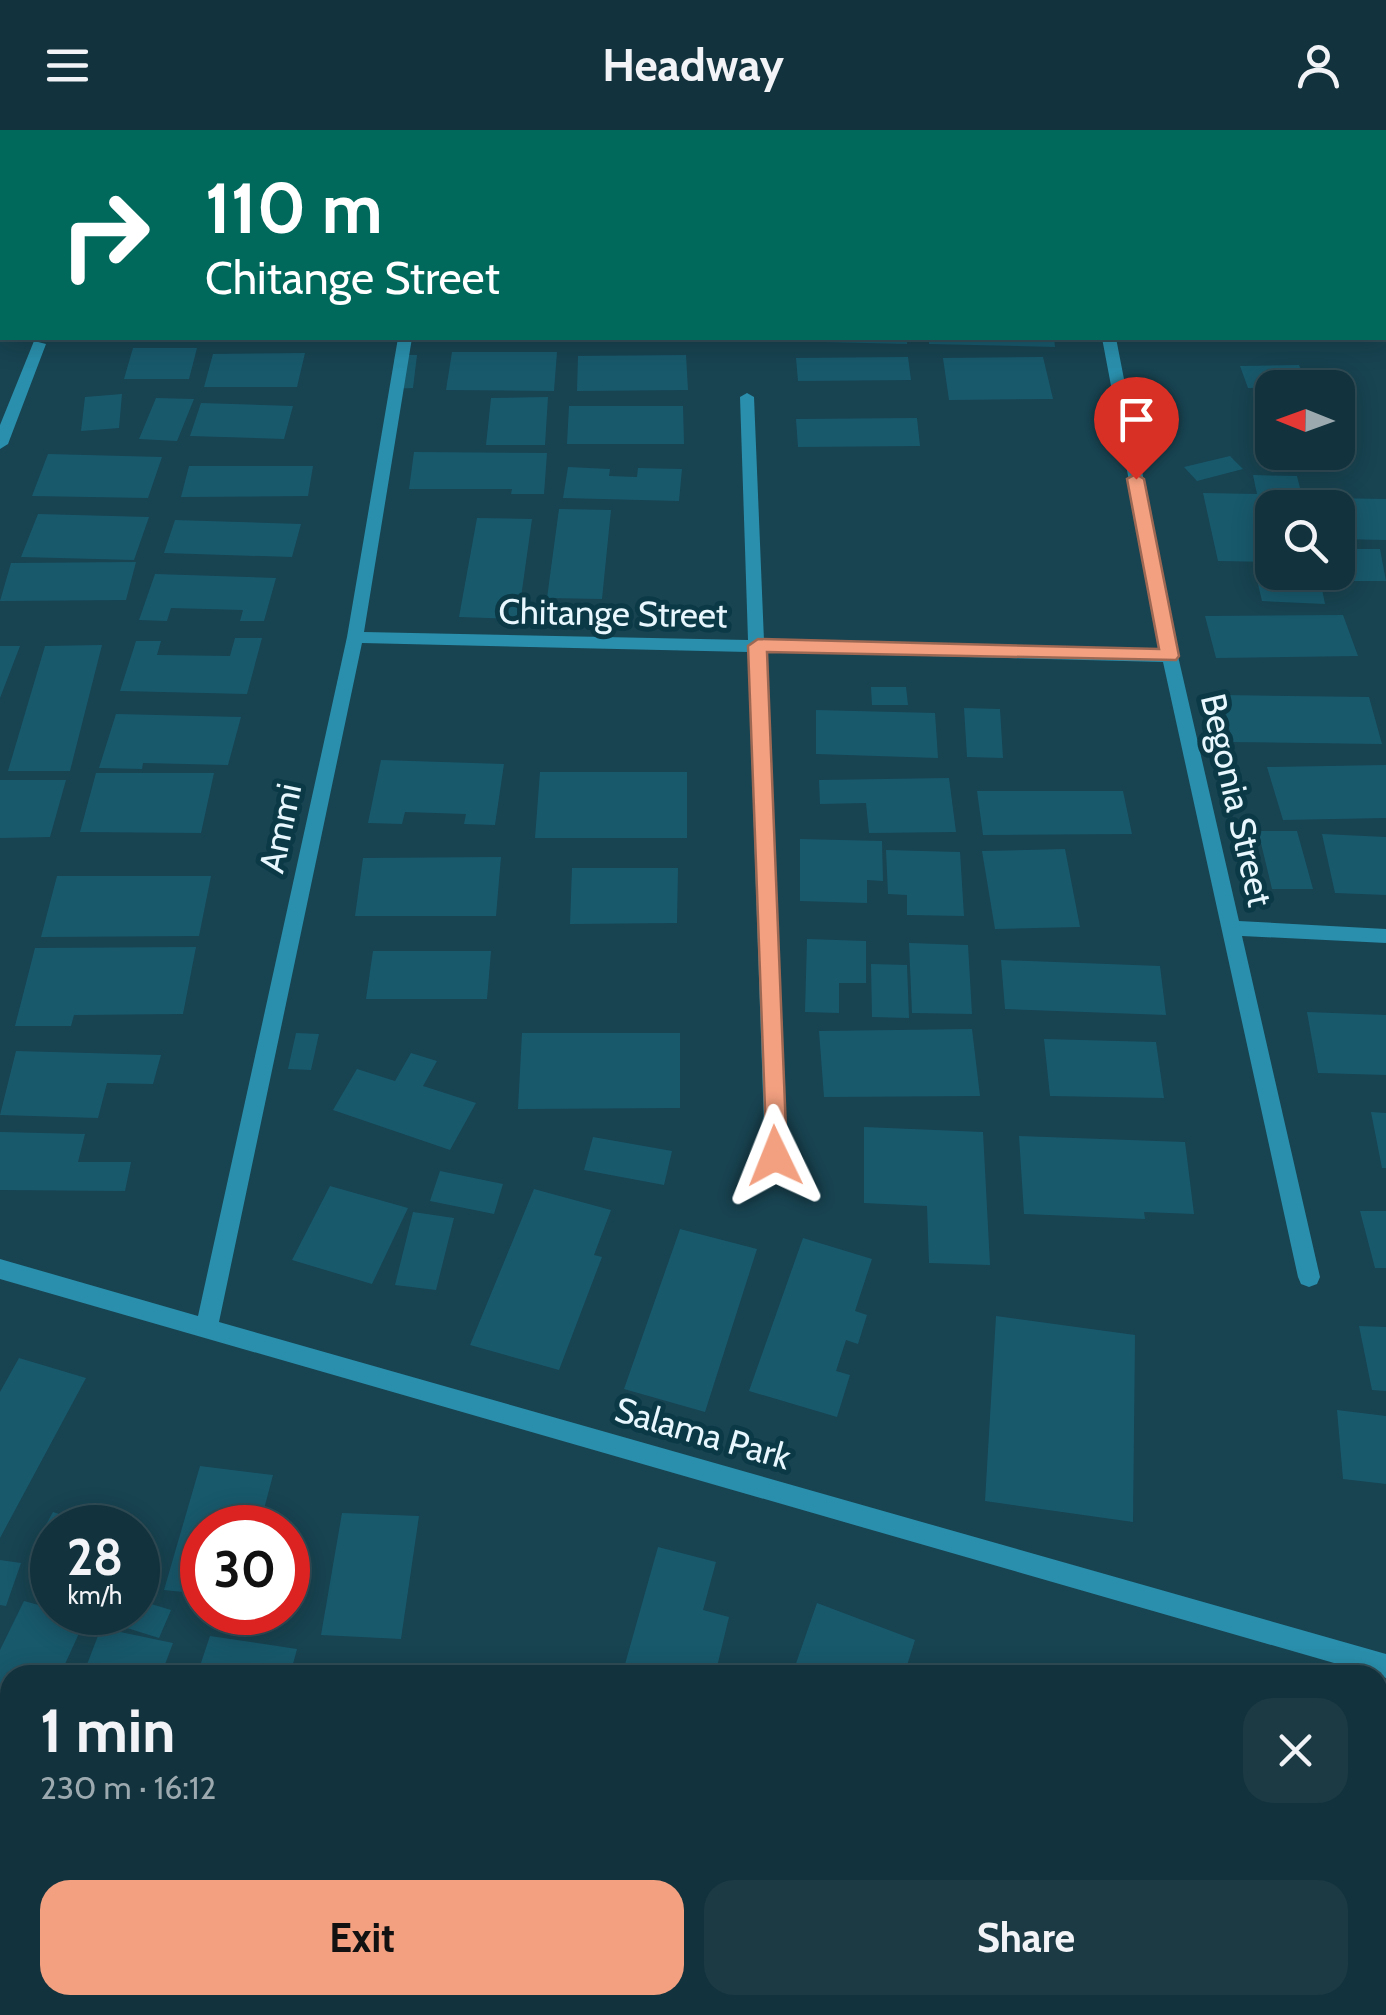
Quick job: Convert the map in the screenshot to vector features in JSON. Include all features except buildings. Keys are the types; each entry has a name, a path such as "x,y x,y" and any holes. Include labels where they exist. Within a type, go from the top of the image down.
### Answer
{"street":[{"name":"Ammi","path":"206,1330 355,637 406,340"},
{"name":"Begonia Street","path":"1108,340 1170,656 1234,928 1308,1277"},
{"path":"0,444 39,344"},
{"path":"747,397 775,1156"},
{"name":"Chitange Street","path":"355,637 1170,656"},
{"path":"1234,928 1386,936"},
{"name":"Salama Park","path":"0,1270 1382,1665"}],"route":[{"path":"775,1156 758,646 1170,656 1136,479"}]}
